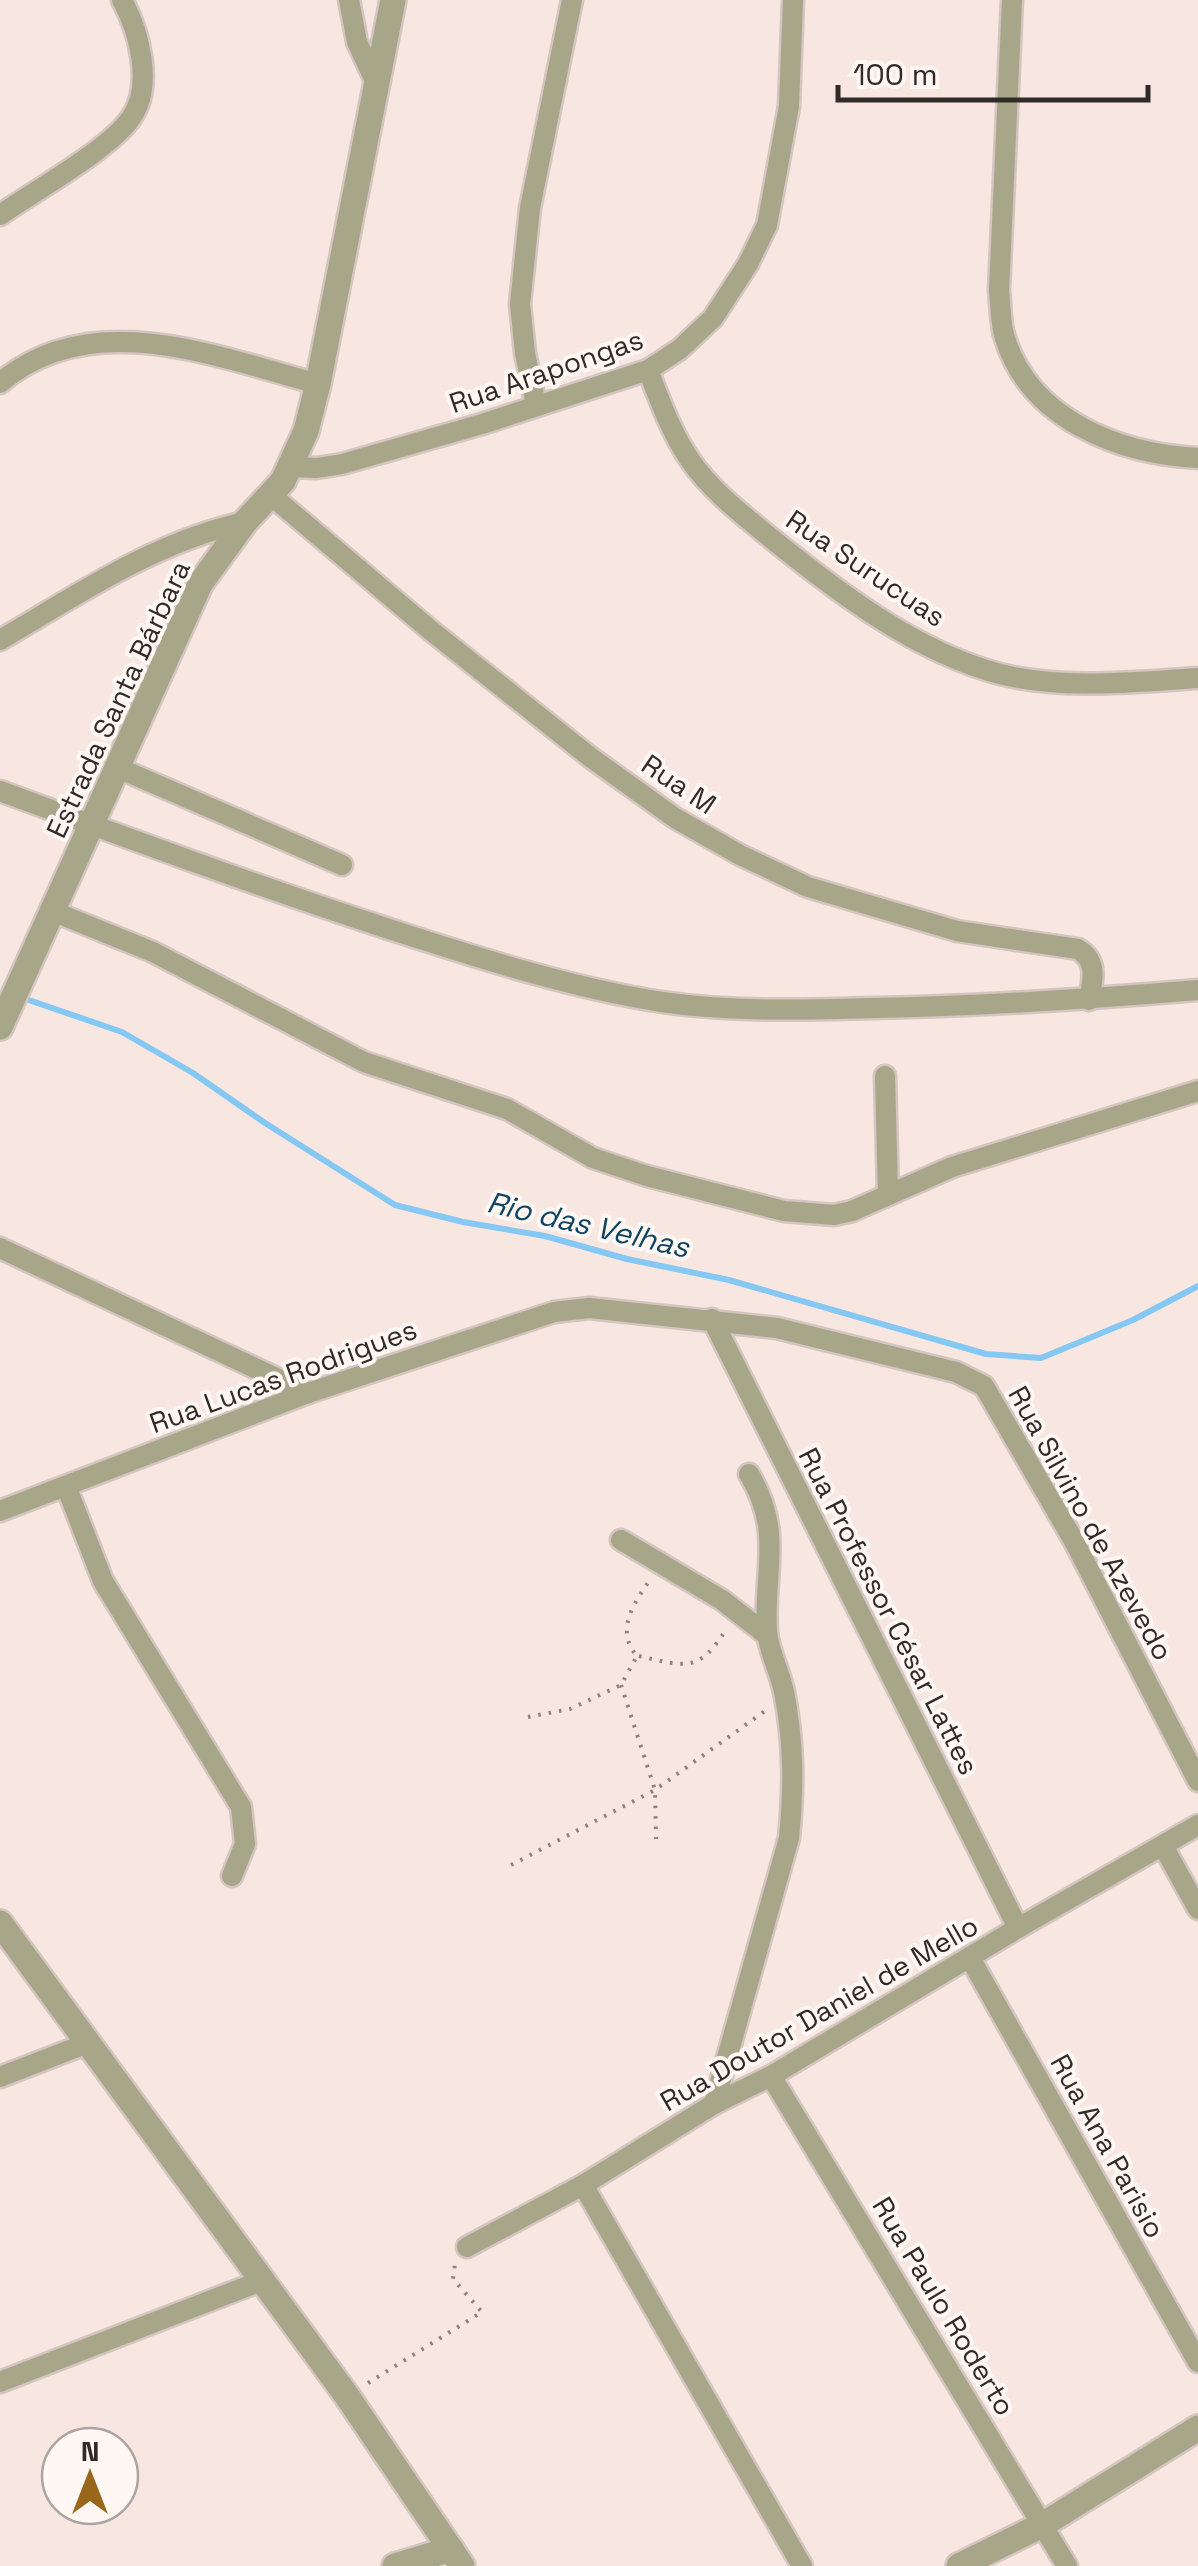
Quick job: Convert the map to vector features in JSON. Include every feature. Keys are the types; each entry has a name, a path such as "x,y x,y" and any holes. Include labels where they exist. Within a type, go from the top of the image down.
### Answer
{"street":[{"path":"0,215 114,136 132,117 140,96 142,64 134,22 122,0"},
{"path":"349,0 357,42 377,86"},
{"name":"Estrada Santa Bárbara","path":"1,1024 200,584 244,522 272,496 292,467 318,384 393,0"},
{"path":"536,405 520,304 530,208 572,0"},
{"name":"Rua Arapongas","path":"292,467 342,464 482,424 648,370 680,349 713,318 748,264 767,225 789,106 792,0"},
{"path":"1012,0 999,291 1004,337 1020,371 1052,408 1091,435 1166,456 1197,451"},
{"path":"0,383 16,369 60,351 114,341 156,342 318,384"},
{"name":"Rua Surucuas","path":"648,370 668,422 691,462 728,503 814,572 910,636 962,661 1003,674 1064,682 1197,678"},
{"name":"Rua M","path":"272,496 561,734 675,818 808,887 958,931 1078,949 1087,954 1092,964 1089,1000"},
{"path":"0,640 101,579 169,546 204,531 244,522"},
{"path":"116,767 342,865"},
{"path":"0,791 262,887 450,948 661,1002 767,1010 1089,1000 1198,990"},
{"path":"52,911 152,952 364,1062 507,1109 593,1158 647,1176 816,1216 852,1211 952,1167 1198,1090"},
{"path":"885,1076 888,1194"},
{"path":"0,1248 308,1393"},
{"name":"Rua Lucas Rodrigues","path":"0,1511 308,1393 502,1327 554,1312 589,1308"},
{"name":"Rua Silvino de Azevedo","path":"589,1308 777,1328 956,1372 984,1386 1074,1541 1198,1781"},
{"name":"Rua Professor César Lattes","path":"712,1319 1018,1928"},
{"path":"714,2104 789,1838 794,1749 768,1635 770,1526 759,1490 749,1474"},
{"path":"66,1486 103,1581 242,1807 245,1844 232,1876"},
{"path":"621,1540 738,1611 768,1635"},
{"name":"Rua Doutor Daniel de Mello","path":"468,2246 583,2186 714,2104 771,2076 1198,1825"},
{"path":"1163,1846 1198,1909"},
{"path":"0,1923 347,2396 457,2557 396,2566"},
{"name":"Rua Ana Parisio","path":"970,1958 1198,2362"},
{"path":"0,2078 88,2043"},
{"name":"Rua Paulo Roderto","path":"771,2076 1067,2566"},
{"path":"583,2186 802,2566"},
{"path":"0,2382 262,2281"},
{"path":"959,2566 1044,2524 1198,2428"}],"path":[{"path":"660,1564 634,1602 624,1630 637,1656 671,1664 692,1664 705,1659 738,1611"},
{"path":"528,1717 570,1709 621,1685 637,1656"},
{"path":"621,1685 655,1790 656,1838"},
{"path":"511,1864 655,1790 784,1696"},
{"path":"347,2396 482,2312 452,2280 452,2270 468,2246"}],"waterway":[{"name":"Rio das Velhas","path":"20,997 122,1032 193,1073 395,1205 729,1280 986,1354 1041,1358 1133,1320 1198,1286"}]}
